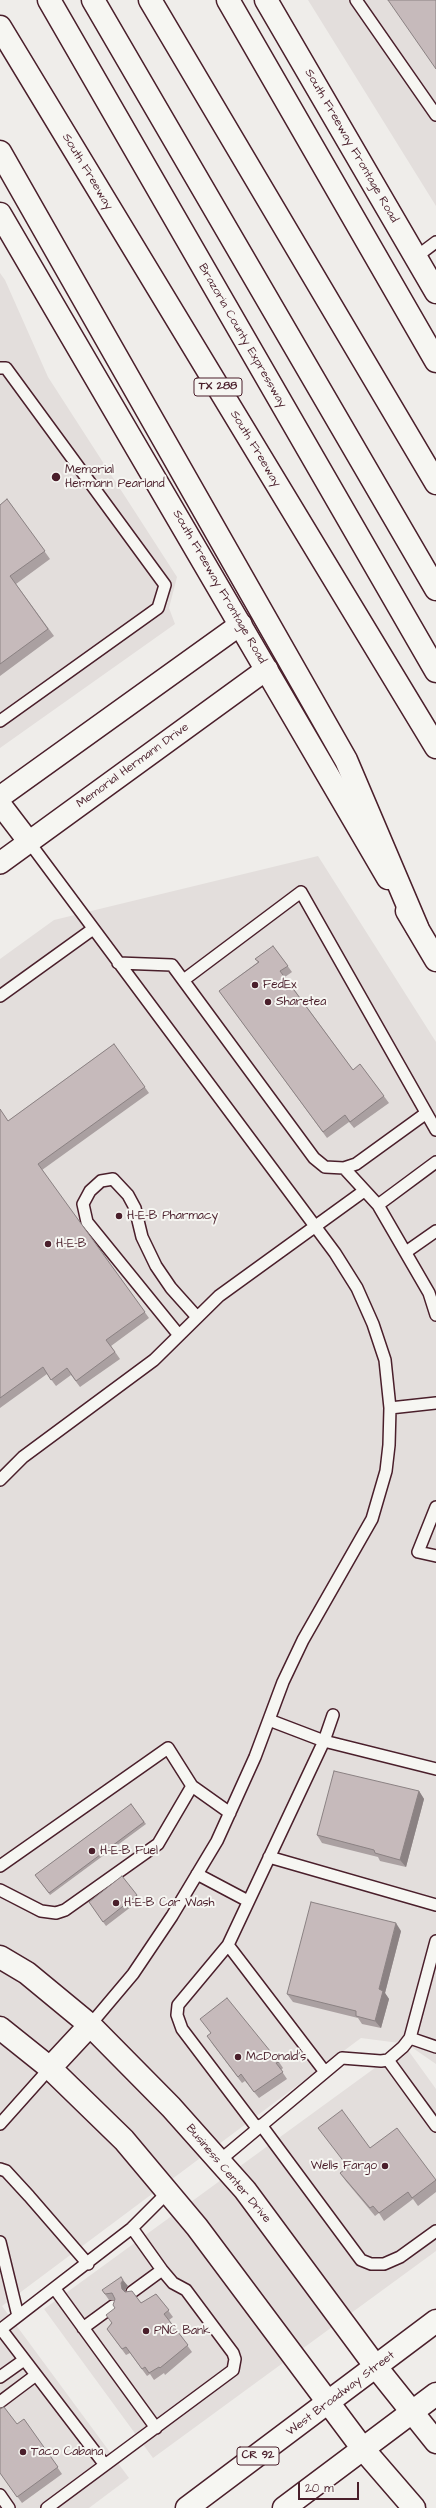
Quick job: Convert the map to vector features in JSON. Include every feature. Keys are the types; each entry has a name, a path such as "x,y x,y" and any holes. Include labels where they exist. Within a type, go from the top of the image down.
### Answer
{"main road":[{"name":"Brazoria County Expressway","path":"49,0 436,670"},
{"path":"93,0 436,589"},
{"path":"150,0 436,483"},
{"path":"228,0 436,361"},
{"name":"South Freeway Frontage Road","path":"266,0 436,292"},
{"name":"South Freeway","path":"0,27 436,747"},
{"path":"0,152 346,760 417,927"},
{"name":"South Freeway Frontage Road","path":"0,214 436,960"},
{"name":"Business Center Drive","path":"0,1957 27,1973 90,2025 171,2107 245,2190 376,2367 436,2442"},
{"path":"50,2068 90,2025"},
{"path":"0,2028 50,2068 124,2140 197,2227 363,2449 414,2508"},
{"name":"West Broadway Street","path":"187,2508 436,2322"},
{"path":"284,2508 436,2394"}],"street":[{"path":"0,797 241,624"},
{"name":"Memorial Hermann Drive","path":"0,863 267,669"},
{"path":"0,804 29,842"}],"lane":[{"path":"356,0 436,115"},
{"path":"416,257 436,242"},
{"path":"0,368 6,368 165,585 158,608 0,722"},
{"path":"29,842 335,1253 356,1288 373,1324 385,1360 390,1408 390,1445 386,1471 372,1519 303,1640 283,1682 255,1757 217,1841 198,1874 133,1974 90,2025"},
{"path":"185,980 301,892 425,1114 436,1130"},
{"path":"0,996 93,929"},
{"path":"118,963 172,965 185,980 314,1158 326,1167 344,1168 356,1164 425,1114"},
{"path":"378,1206 436,1162"},
{"path":"344,1168 378,1206 432,1293 436,1315"},
{"path":"178,1334 108,1252 87,1222 83,1204 90,1191 101,1180 113,1179 128,1195 135,1208 142,1237 156,1266 171,1288 197,1317"},
{"path":"0,1480 23,1457 154,1360 178,1334 219,1296 364,1191"},
{"path":"406,1252 436,1230"},
{"path":"390,1408 436,1403"},
{"path":"436,1507 418,1552 436,1556"},
{"path":"333,1715 324,1741 228,1945 178,2005 177,2015 182,2029 361,2260 371,2264 384,2264 400,2257 436,2231"},
{"path":"269,1720 324,1741 436,1769"},
{"path":"0,1866 168,1748 192,1786 230,1813"},
{"path":"0,1890 41,1911 56,1913 65,1910 158,1844 192,1786"},
{"path":"269,1857 436,1905"},
{"path":"198,1874 248,1901"},
{"path":"219,2161 342,2058 388,2060 410,2038 436,1941"},
{"path":"228,1945 325,2072"},
{"path":"410,2038 436,2047"},
{"path":"388,2060 436,2126"},
{"path":"0,2124 50,2068"},
{"path":"0,2169 6,2171 88,2264"},
{"path":"105,2465 0,2329 88,2264 132,2228 168,2192"},
{"path":"47,2508 233,2370 235,2359 233,2352 186,2290 173,2283 162,2270 132,2228"},
{"path":"0,2242 18,2316"},
{"path":"132,2292 162,2270"},
{"path":"55,2289 156,2428"},
{"path":"83,2328 113,2306"},
{"path":"0,2377 24,2360"},
{"path":"0,2402 36,2375"},
{"path":"0,2495 9,2508"}],"shaded area":[{"path":"308,0 436,0 436,206"},
{"name":"Memorial Hermann Pearland","path":"0,273 5,280 48,377 177,577 169,608 175,624 0,748"},
{"path":"318,856 436,1042 436,2064 407,2044 361,2038 2,2306 129,2478 89,2508 0,2508 0,959 54,920"},
{"path":"405,2046 436,2089 436,2251 153,2458 44,2309"}],"building":[{"path":"388,0 436,0 436,69"},
{"path":"7,499 45,551 10,576 48,629 0,664 0,505"},
{"path":"273,946 288,966 280,971 353,1070 360,1064 384,1096 350,1122 345,1115 323,1132 219,991 259,962 255,959"},
{"name":"H-E-B","path":"114,1044 145,1087 38,1164 145,1312 106,1340 115,1352 76,1381 67,1368 51,1380 43,1367 0,1398 0,1109 8,1121"},
{"path":"334,1771 419,1791 400,1860 375,1853 374,1850 317,1835"},
{"name":"H-E-B Fuel","path":"131,1804 144,1822 49,1893 35,1875"},
{"name":"H-E-B Car Wash","path":"122,1876 137,1895 103,1922 89,1902"},
{"path":"311,1902 396,1923 379,1989 383,1991 375,2021 356,2016 356,2011 287,1994"},
{"path":"227,1998 279,2062 276,2063 283,2072 254,2092 241,2074 238,2077 207,2036 211,2033 200,2019"},
{"name":"Wells Fargo","path":"342,2110 370,2148 397,2128 436,2180 412,2198 408,2192 379,2213 373,2206 370,2208 340,2173 348,2167 318,2128"},
{"name":"PNC Bank","path":"121,2277 123,2280 121,2283 122,2289 125,2292 132,2291 141,2303 156,2294 169,2310 164,2314 188,2345 160,2368 159,2367 149,2373 145,2367 142,2369 126,2347 122,2349 107,2329 112,2323 106,2315 115,2308 113,2305 115,2299 112,2293 105,2294 102,2290"},
{"name":"Taco Cabana","path":"4,2407 17,2424 24,2419 58,2467 17,2497 0,2473 0,2409"}],"place":[{"name":"Memorial Hermann Pearland","path":"56,477"},
{"name":"FedEx","path":"255,985"},
{"name":"Sharetea","path":"268,1002"},
{"name":"H-E-B Pharmacy","path":"119,1216"},
{"name":"H-E-B","path":"48,1244"},
{"name":"H-E-B Fuel","path":"92,1851"},
{"name":"H-E-B Car Wash","path":"116,1903"},
{"name":"McDonald's","path":"238,2057"},
{"name":"Wells Fargo","path":"385,2166"},
{"name":"PNC Bank","path":"146,2331"},
{"name":"Taco Cabana","path":"23,2452"}]}
